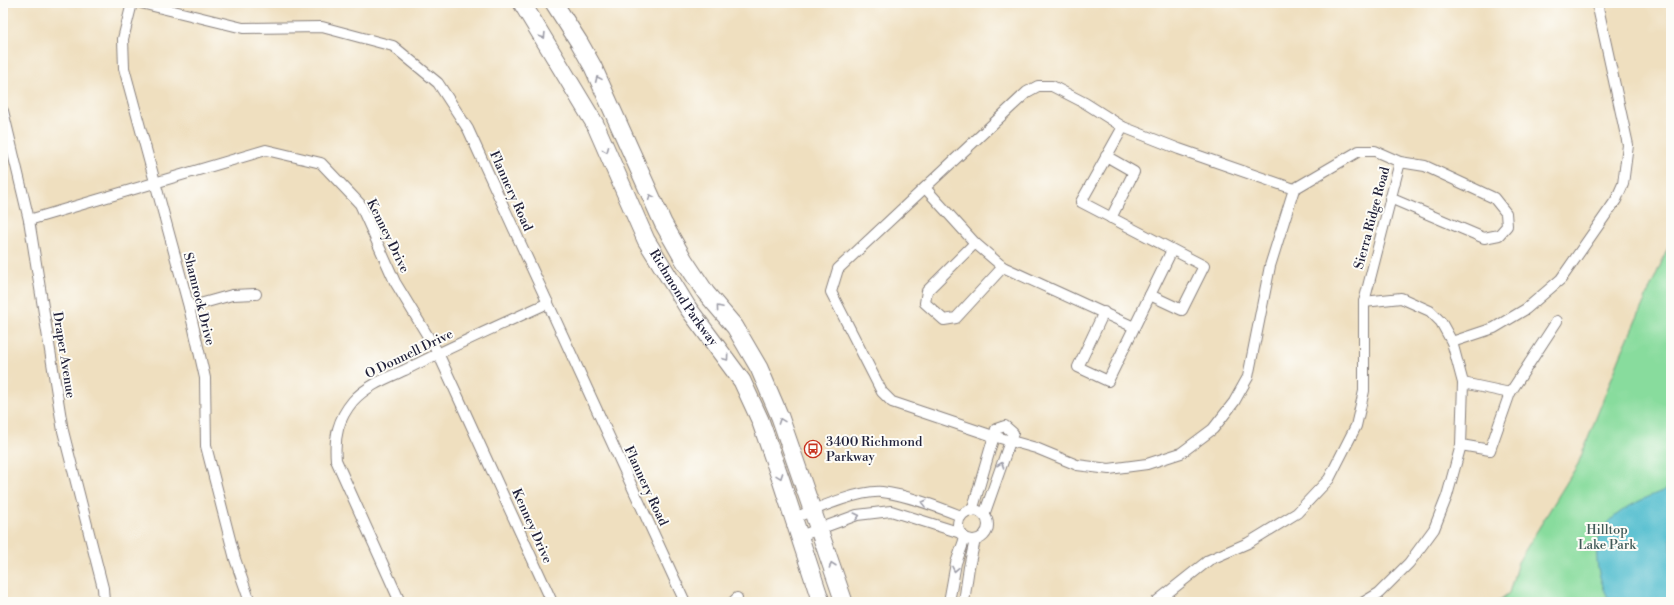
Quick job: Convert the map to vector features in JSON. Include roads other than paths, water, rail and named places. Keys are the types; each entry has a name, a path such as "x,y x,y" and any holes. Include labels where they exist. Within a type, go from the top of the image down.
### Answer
{"highway":[{"name":"Richmond Parkway","path":"522,3 595,124 646,240 688,308 742,381 760,420 821,602"},
{"name":"Richmond Parkway","path":"554,3 580,42 593,67 663,222 684,260 706,293 735,327 759,368 780,417 820,528 844,602"}],"street":[{"name":"Shamrock Drive","path":"132,3 123,39 124,68 189,307 205,378 206,446 235,559 250,602"},
{"name":"Flannery Road","path":"140,3 244,28 322,27 393,46 438,83 468,129 685,602"},
{"path":"1452,342 1494,328 1526,309 1561,279 1616,200 1624,184 1628,145 1597,3"},
{"path":"1038,86 1052,86 1085,103 1123,128 1294,189 1270,266 1248,377 1234,402 1213,430 1181,453 1147,464 1109,470 1077,465 1036,448 993,436 892,402 882,392 831,292 838,268 926,189 1027,92 1038,86"},
{"name":"Draper Avenue","path":"3,111 29,220 63,431 103,588 104,602"},
{"path":"1123,128 1081,202 1204,266 1182,310 1150,295"},
{"name":"Kenney Drive","path":"29,220 266,150 322,163 360,204 395,282 438,353 552,602"},
{"name":"Sierra Ridge Road","path":"1156,602 1209,560 1248,542 1298,513 1329,479 1356,426 1364,391 1364,302 1400,162 1375,152 1360,151 1294,189"},
{"path":"1106,156 1134,172 1111,218"},
{"path":"1390,198 1484,238 1498,235 1507,226 1506,213 1494,198 1426,166 1400,162"},
{"path":"926,189 975,243 1003,267 1134,327"},
{"path":"975,243 927,291 925,303 944,320 956,318 1003,267"},
{"path":"1104,312 1078,367 1108,380 1172,250"},
{"path":"189,307 232,295 256,294"},
{"path":"1364,302 1402,298 1416,303 1430,311 1441,322 1452,342 1463,383 1461,445 1447,496 1434,529 1409,563 1379,593 1364,602"},
{"name":"O Donnell Drive","path":"400,602 336,460 334,440 341,417 354,399 369,387 438,353 548,303"},
{"path":"1461,445 1490,450 1510,393 1556,321"},
{"path":"1463,383 1510,393"},
{"path":"949,602 956,563 963,536 958,525 961,516 972,510 993,436"},
{"path":"984,515 1010,441"},
{"path":"982,476 996,481"},
{"path":"794,518 858,495 882,492 931,504 961,516"},
{"path":"964,602 969,567 976,540 986,531 987,521 984,515 972,510"},
{"path":"800,536 858,515 891,511 976,540"}],"water":[{"path":"1671,486 1671,602 1611,602 1600,577 1597,558 1598,543 1603,530 1612,519 1623,510"}],"place":[{"name":"3400 Richmond Parkway","path":"813,449"}],"park label":[{"name":"Hilltop Lake Park","path":"1607,538"}]}
